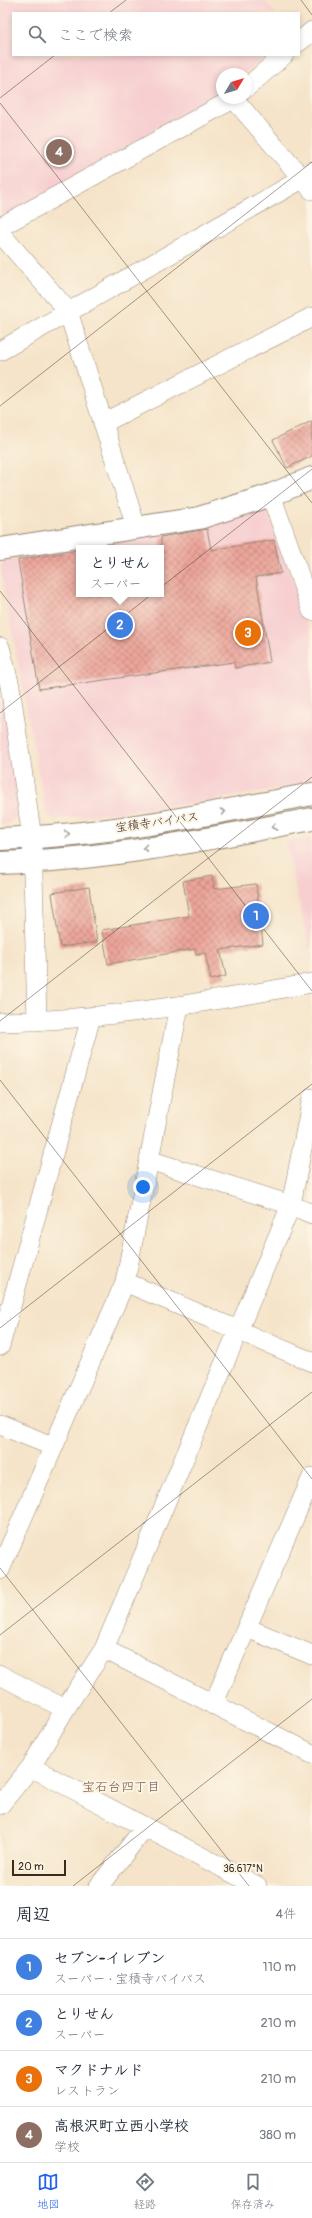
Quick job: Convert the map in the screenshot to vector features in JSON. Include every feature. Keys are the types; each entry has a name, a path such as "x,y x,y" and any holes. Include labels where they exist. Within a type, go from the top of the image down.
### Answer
{"main road":[{"path":"0,550 199,518 271,495 312,478"},
{"name":"宝積寺バイパス","path":"0,839 32,838 190,818 312,794"},
{"name":"宝積寺バイパス","path":"0,863 33,862 193,842 312,819"}],"street":[{"path":"300,41 312,30"},
{"path":"252,83 283,56"},
{"path":"0,227 222,104"},
{"path":"0,351 68,311 309,180 246,104"},
{"path":"0,233 68,311 136,527"},
{"path":"103,423 312,317"},
{"path":"271,495 312,611"},
{"path":"0,647 5,686 32,838 37,1021"},
{"path":"0,1022 91,1017 179,1006 312,983"},
{"path":"0,1570 52,1446 125,1282 179,1006"},
{"path":"0,1346 91,1017"},
{"path":"0,1804 31,1768 65,1709 104,1649 291,1205 312,1098"},
{"path":"149,1160 291,1205 312,1214"},
{"path":"125,1282 238,1332 312,1362"},
{"path":"0,1425 52,1446"},
{"path":"213,1705 312,1477"},
{"path":"247,1628 312,1655"},
{"path":"104,1649 312,1754"},
{"path":"0,1676 65,1709"},
{"path":"31,1768 257,1886"},
{"path":"99,1886 145,1827"}],"shaded area":[{"path":"0,0 264,0 275,12 12,12 12,56 266,56 252,68 216,68 216,94 10,215 0,213"},
{"path":"259,508 270,513 312,638 312,780 292,786 192,804 55,819 46,813 0,567 6,559"},
{"path":"0,701 3,701 21,811 15,819 8,824 0,824"},
{"path":"312,836 312,960 285,842"}],"building":[{"path":"312,421 312,456 287,468 273,440"},
{"path":"207,529 211,550 274,540 281,573 256,577 270,662 235,668 234,662 39,689 18,560 76,550 76,597 164,597 164,545 161,545 161,537"},
{"path":"212,876 214,889 256,884 263,944 220,950 226,976 211,980 205,953 196,954 195,949 108,964 102,930 189,916 183,881"},
{"path":"89,887 97,942 60,947 52,893"}],"place":[{"name":"高根沢町立西小学校","path":"59,152"},
{"name":"とりせん","path":"120,625"},
{"name":"マクドナルド","path":"248,633"},
{"name":"セブン-イレブン","path":"256,916"}],"district":[{"name":"宝石台四丁目","path":"121,1786"}]}
